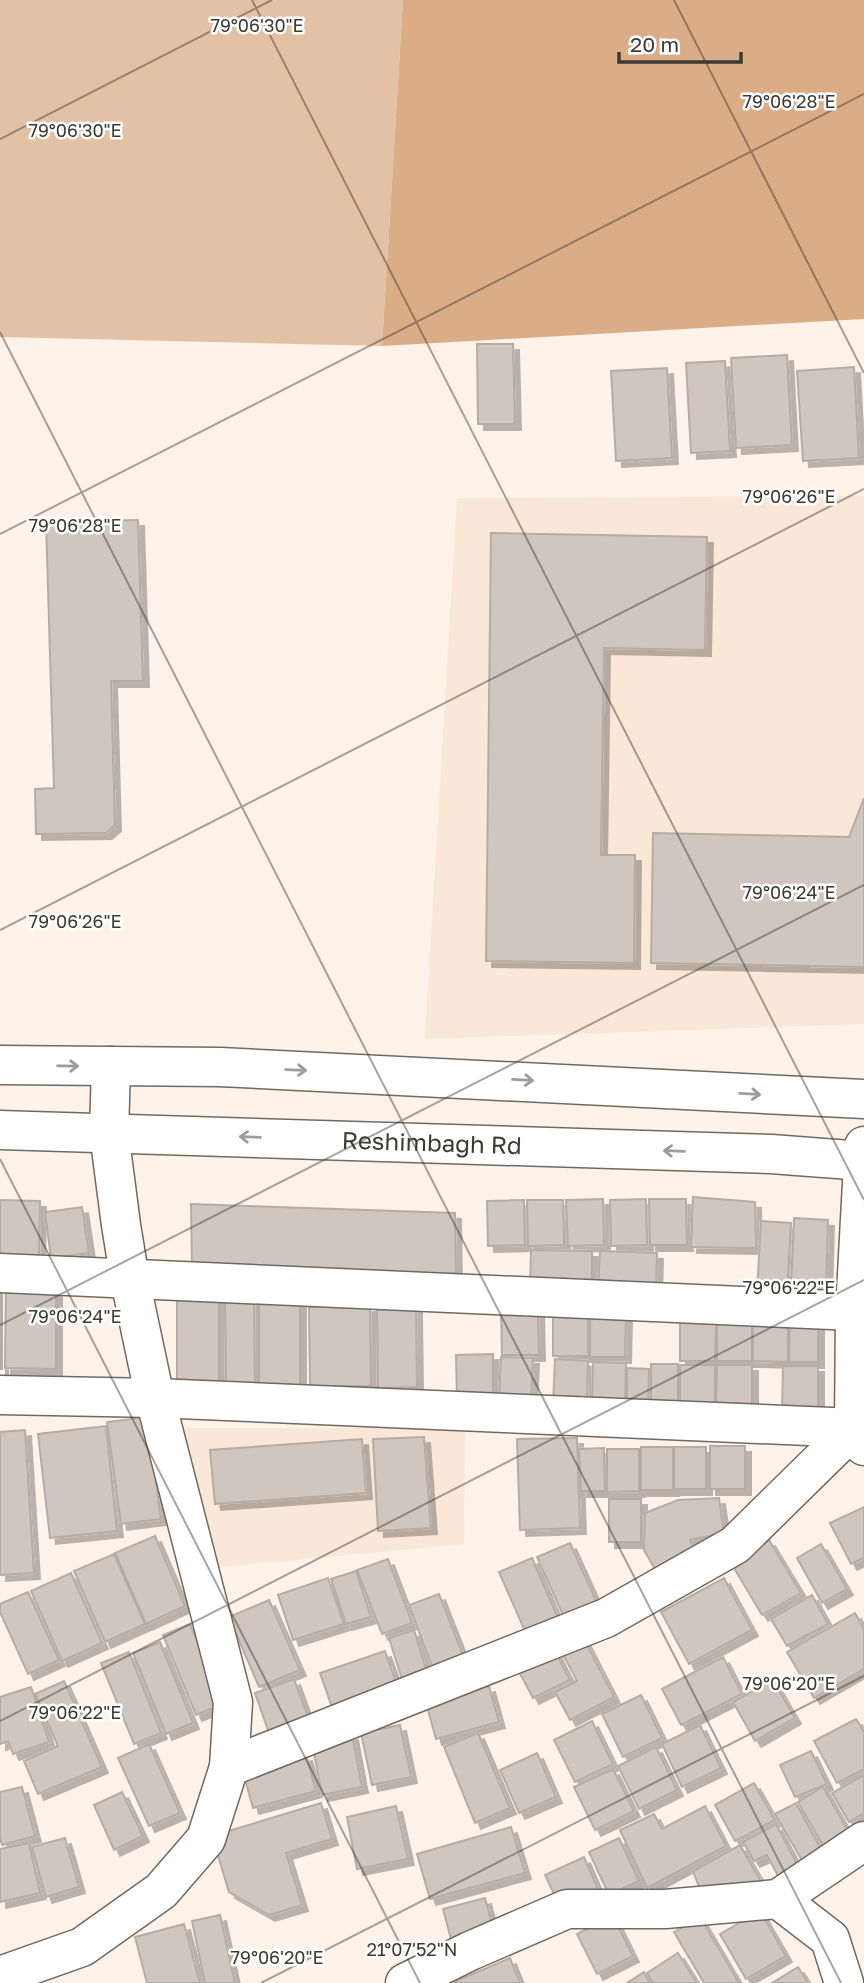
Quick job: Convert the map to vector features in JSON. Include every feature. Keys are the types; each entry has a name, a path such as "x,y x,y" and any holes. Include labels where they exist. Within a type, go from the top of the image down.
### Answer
{"street":[{"path":"0,1065 275,1069 864,1099"},
{"path":"0,1976 82,1947 161,1891 206,1839 229,1767 233,1702 155,1398 130,1280 109,1133 111,1066"},
{"name":"Reshimbagh Rd","path":"0,1130 863,1156"},
{"path":"859,1437 855,1311 863,1156"},
{"path":"0,1273 855,1311"},
{"path":"0,1395 155,1398 859,1437"},
{"path":"229,1767 606,1618 735,1545 859,1437"},
{"path":"404,1983 567,1909 665,1909 778,1899 864,1840"},
{"path":"778,1899 830,1939 844,1983"}],"shaded area":[{"path":"0,0 403,0 382,346 0,337"},
{"path":"403,0 864,0 864,319 382,346"},
{"path":"864,496 864,1024 425,1039 457,498"},
{"path":"184,1428 465,1428 464,1544 212,1568"}],"building":[{"path":"477,344 513,344 515,424 478,424"},
{"path":"787,355 792,445 736,448 731,358"},
{"path":"725,361 730,451 691,453 686,363"},
{"path":"854,367 859,458 803,461 797,371"},
{"path":"667,368 672,458 616,461 611,371"},
{"path":"138,520 143,681 111,681 115,825 106,833 36,834 35,789 54,788 46,522"},
{"path":"491,533 707,537 705,650 604,648 601,855 635,855 634,963 486,961"},
{"path":"864,798 864,967 651,963 653,833 849,837"},
{"path":"693,1197 755,1202 756,1248 691,1247"},
{"path":"603,1199 604,1245 568,1246 566,1200"},
{"path":"646,1199 647,1245 611,1246 610,1200"},
{"path":"649,1199 686,1199 687,1245 650,1245"},
{"path":"0,1200 40,1201 39,1260 0,1259"},
{"path":"524,1200 525,1245 488,1246 487,1201"},
{"path":"527,1200 563,1200 564,1245 528,1246"},
{"path":"191,1204 455,1213 456,1279 192,1271"},
{"path":"82,1207 89,1253 51,1258 45,1212"},
{"path":"794,1218 828,1220 826,1290 791,1288"},
{"path":"761,1221 791,1223 787,1294 757,1292"},
{"path":"531,1250 592,1251 592,1289 530,1288"},
{"path":"600,1251 657,1253 656,1293 598,1291"},
{"path":"6,1280 56,1281 56,1369 5,1368"},
{"path":"2,1283 2,1369 0,1369"},
{"path":"177,1295 219,1295 219,1381 177,1381"},
{"path":"225,1299 254,1299 255,1383 226,1383"},
{"path":"259,1300 300,1300 300,1387 259,1387"},
{"path":"370,1306 371,1386 310,1386 309,1307"},
{"path":"416,1307 417,1387 378,1388 377,1308"},
{"path":"538,1309 539,1355 502,1355 501,1310"},
{"path":"553,1313 588,1314 588,1356 553,1356"},
{"path":"590,1313 626,1314 625,1357 590,1357"},
{"path":"680,1318 716,1318 715,1361 680,1361"},
{"path":"717,1318 752,1318 752,1361 717,1361"},
{"path":"753,1318 788,1318 788,1362 753,1361"},
{"path":"790,1320 818,1320 818,1362 789,1362"},
{"path":"493,1354 493,1400 457,1401 456,1355"},
{"path":"501,1357 533,1358 531,1402 499,1402"},
{"path":"555,1359 588,1361 587,1405 553,1404"},
{"path":"593,1362 626,1363 625,1407 592,1406"},
{"path":"651,1364 678,1364 678,1410 651,1409"},
{"path":"680,1365 715,1365 715,1408 680,1408"},
{"path":"717,1365 752,1365 752,1408 716,1408"},
{"path":"783,1366 818,1366 818,1410 782,1410"},
{"path":"627,1368 649,1369 648,1406 627,1406"},
{"path":"147,1417 161,1519 121,1524 107,1422"},
{"path":"106,1426 117,1531 50,1538 38,1434"},
{"path":"25,1430 34,1573 0,1575 0,1432"},
{"path":"424,1437 431,1528 378,1531 373,1439"},
{"path":"577,1438 580,1528 520,1530 517,1439"},
{"path":"362,1439 366,1493 215,1504 210,1450"},
{"path":"710,1446 745,1446 745,1489 710,1489"},
{"path":"641,1447 673,1447 673,1490 641,1490"},
{"path":"674,1447 706,1447 706,1489 674,1489"},
{"path":"604,1448 605,1491 581,1491 579,1449"},
{"path":"607,1449 639,1449 639,1491 607,1492"},
{"path":"719,1498 724,1533 690,1540 698,1559 661,1580 644,1550 645,1513 678,1500"},
{"path":"609,1499 641,1499 641,1542 609,1542"},
{"path":"864,1507 864,1558 851,1564 830,1523"},
{"path":"155,1536 185,1606 146,1624 115,1553"},
{"path":"769,1540 801,1593 762,1615 731,1563"},
{"path":"570,1543 599,1607 566,1622 537,1557"},
{"path":"821,1544 847,1589 822,1603 797,1558"},
{"path":"114,1554 145,1624 105,1642 74,1571"},
{"path":"532,1558 560,1623 528,1638 499,1572"},
{"path":"388,1559 412,1623 382,1634 357,1570"},
{"path":"356,1571 371,1617 346,1624 331,1579"},
{"path":"71,1573 102,1643 62,1661 31,1591"},
{"path":"328,1578 344,1624 293,1640 278,1595"},
{"path":"724,1578 752,1630 689,1664 661,1612"},
{"path":"28,1592 59,1660 28,1674 0,1612 0,1604"},
{"path":"439,1594 464,1658 433,1669 409,1605"},
{"path":"812,1595 828,1624 787,1646 771,1619"},
{"path":"269,1600 300,1670 259,1687 229,1617"},
{"path":"855,1613 864,1629 864,1669 814,1698 787,1652"},
{"path":"190,1624 223,1704 196,1715 163,1635"},
{"path":"414,1630 428,1675 403,1683 389,1638"},
{"path":"583,1637 614,1697 570,1720 555,1692 577,1681 560,1649"},
{"path":"160,1642 193,1723 166,1734 133,1653"},
{"path":"554,1649 570,1680 533,1698 517,1668"},
{"path":"385,1651 399,1690 334,1713 320,1673"},
{"path":"129,1652 161,1733 134,1744 101,1663"},
{"path":"723,1657 742,1694 681,1725 662,1689"},
{"path":"294,1679 310,1722 270,1736 255,1693"},
{"path":"773,1680 795,1718 755,1741 733,1702"},
{"path":"64,1681 102,1767 38,1794 24,1761 58,1746 35,1694"},
{"path":"489,1686 499,1722 436,1739 426,1703"},
{"path":"31,1687 49,1742 13,1754 8,1741 0,1744 0,1697"},
{"path":"641,1695 662,1738 623,1757 602,1714"},
{"path":"856,1719 864,1732 864,1769 837,1783 814,1741"},
{"path":"592,1721 613,1764 575,1782 554,1740"},
{"path":"400,1725 411,1777 372,1785 361,1733"},
{"path":"700,1725 721,1768 682,1787 662,1744"},
{"path":"478,1733 510,1808 475,1823 444,1747"},
{"path":"352,1734 362,1787 322,1795 312,1743"},
{"path":"149,1744 180,1813 149,1826 118,1758"},
{"path":"656,1747 677,1790 639,1809 618,1766"},
{"path":"811,1751 827,1784 795,1797 780,1765"},
{"path":"537,1753 556,1797 519,1813 500,1770"},
{"path":"306,1755 316,1791 253,1808 243,1772"},
{"path":"613,1769 634,1811 595,1830 574,1787"},
{"path":"864,1775 864,1813 849,1822 832,1793"},
{"path":"754,1783 775,1820 735,1841 715,1805"},
{"path":"22,1787 35,1836 2,1845 0,1792"},
{"path":"823,1787 852,1838 827,1852 798,1802"},
{"path":"122,1792 143,1836 114,1850 94,1805"},
{"path":"321,1803 332,1839 286,1853 302,1905 269,1915 229,1892 212,1836"},
{"path":"796,1803 823,1853 804,1864 775,1814"},
{"path":"396,1806 408,1859 357,1869 347,1817"},
{"path":"705,1806 726,1846 647,1888 620,1830 654,1814 662,1829"},
{"path":"776,1824 798,1866 778,1876 767,1855 754,1861 743,1842"},
{"path":"511,1827 525,1873 430,1899 417,1854"},
{"path":"65,1838 79,1887 46,1897 32,1847"},
{"path":"619,1838 639,1881 609,1895 589,1852"},
{"path":"29,1843 40,1893 0,1902 0,1849"},
{"path":"740,1845 762,1883 700,1890 693,1871"},
{"path":"584,1857 598,1889 559,1905 545,1875"},
{"path":"485,1898 494,1931 452,1943 443,1909"},
{"path":"760,1911 786,1956 746,1979 720,1934"},
{"path":"220,1915 235,1983 205,1983 192,1921"},
{"path":"613,1916 633,1956 597,1974 577,1934"},
{"path":"700,1917 739,1983 704,1983 674,1932"},
{"path":"184,1924 200,1983 147,1983 135,1937"},
{"path":"678,1953 697,1983 653,1983 647,1973"},
{"path":"510,1958 520,1983 452,1983"},
{"path":"798,1967 808,1983 772,1983"},
{"path":"644,1972 650,1983 627,1983"}]}
